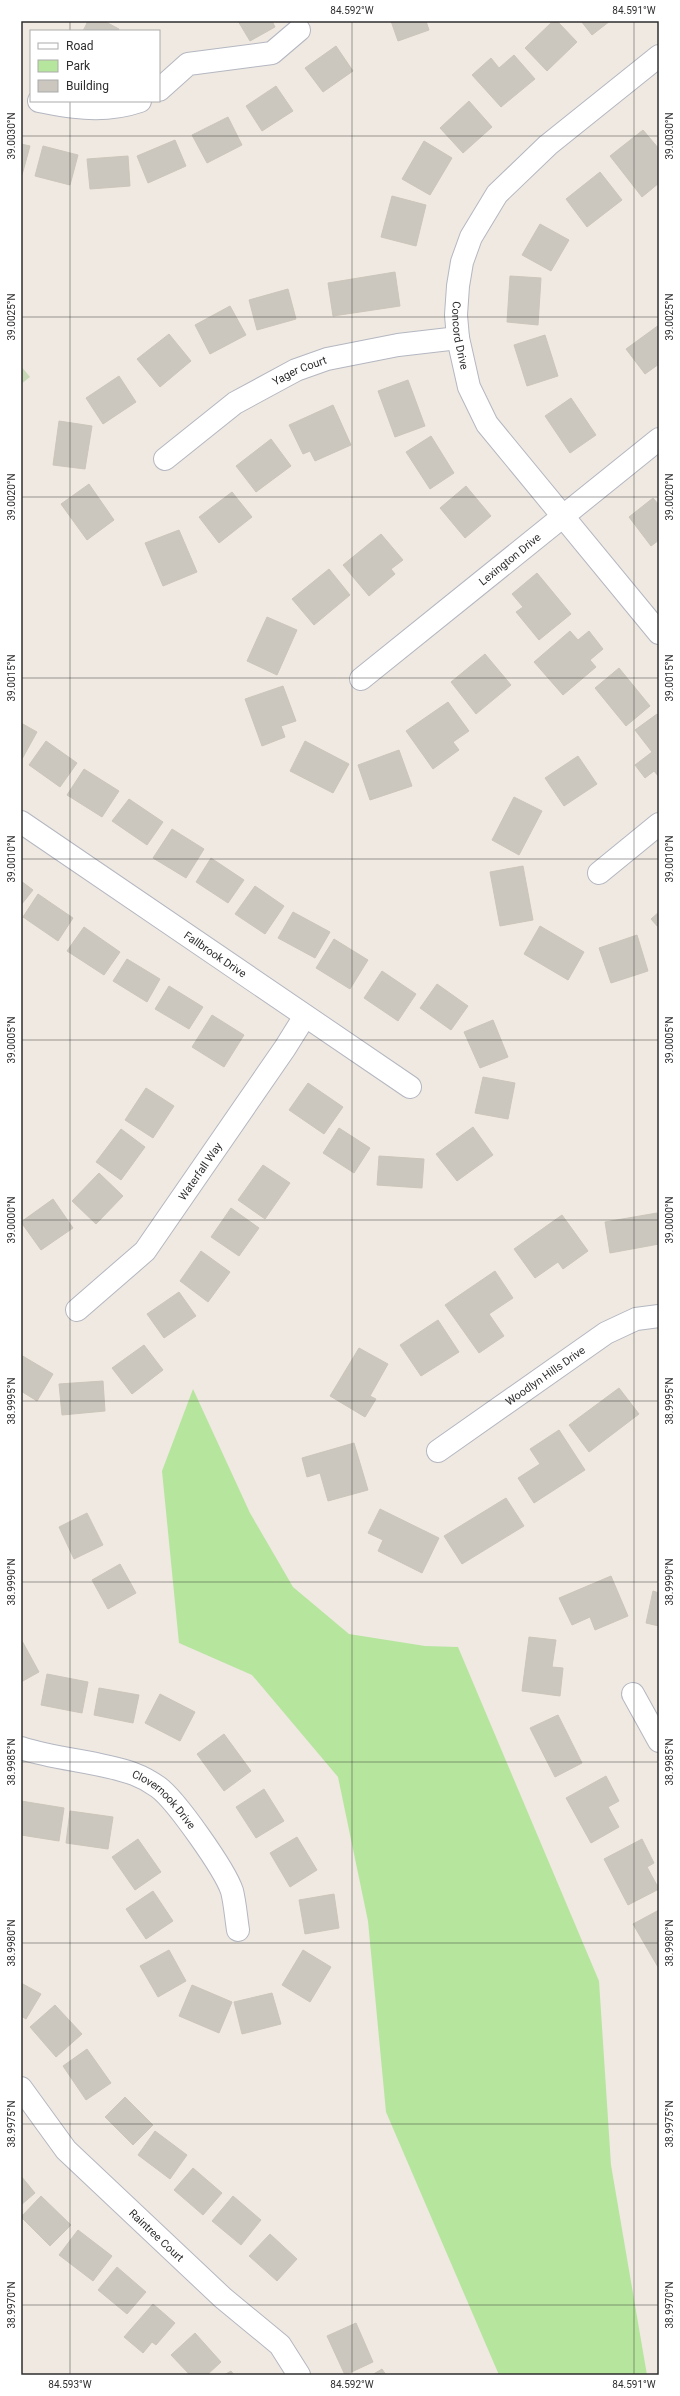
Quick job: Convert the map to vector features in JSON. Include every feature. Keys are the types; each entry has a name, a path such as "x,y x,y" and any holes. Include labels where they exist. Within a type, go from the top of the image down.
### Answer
{"street":[{"path":"160,89 188,64 272,53 299,30"},
{"name":"Concord Drive","path":"659,56 548,145 497,194 471,237 462,262 457,301 458,338 469,387 487,424 659,633"},
{"path":"44,102 79,109 107,109 136,102"},
{"name":"Yager Court","path":"165,459 235,403 296,370 327,359 391,346 458,338"},
{"name":"Lexington Drive","path":"361,678 659,440"},
{"name":"Fallbrook Drive","path":"21,822 410,1087"},
{"path":"599,873 659,824"},
{"name":"Waterfall Way","path":"77,1310 146,1251 285,1048 304,1016"},
{"name":"Woodlyn Hills Drive","path":"438,1451 606,1333 636,1319 659,1316"},
{"path":"633,1694 659,1741"},
{"name":"Clovernook Drive","path":"21,1748 48,1757 119,1770 135,1775 159,1788 193,1828 220,1868 232,1890 238,1930"},
{"name":"Raintree Court","path":"21,2088 66,2150 223,2298 280,2345 299,2375"}],"green space":[{"path":"21,366 30,377 21,384"},
{"path":"193,1389 250,1513 293,1587 349,1634 425,1646 458,1647 599,1981 611,2165 647,2375 499,2375 386,2112 368,1921 338,1777 252,1675 179,1643 162,1471"}],"building":[{"path":"88,21 104,21 119,29 118,30 84,30"},
{"path":"238,21 272,21 275,27 250,41"},
{"path":"391,21 426,21 429,30 398,41"},
{"path":"553,21 557,21 577,42 547,71 525,48"},
{"path":"581,21 610,21 592,35"},
{"path":"336,46 353,71 323,92 305,68"},
{"path":"514,55 535,79 501,107 472,75 491,58 499,68"},
{"path":"276,86 293,111 262,131 246,106"},
{"path":"469,101 492,127 463,153 440,128"},
{"path":"228,117 242,145 207,163 192,135"},
{"path":"643,130 659,149 659,183 642,197 610,156"},
{"path":"175,140 186,166 148,183 137,156"},
{"path":"424,141 452,158 430,195 402,179"},
{"path":"21,144 30,146 22,175 21,175"},
{"path":"43,146 78,155 70,185 35,176"},
{"path":"128,156 130,186 90,189 87,159"},
{"path":"600,172 622,200 587,227 566,199"},
{"path":"392,196 426,205 416,246 381,237"},
{"path":"540,224 569,240 551,271 522,255"},
{"path":"395,272 400,306 333,316 328,283"},
{"path":"510,276 541,278 538,325 507,322"},
{"path":"288,289 296,319 257,330 249,300"},
{"path":"230,306 246,335 210,354 195,325"},
{"path":"659,325 659,364 645,374 626,349"},
{"path":"169,334 191,361 160,387 137,359"},
{"path":"545,335 558,376 527,386 514,345"},
{"path":"119,376 136,402 103,424 86,398"},
{"path":"408,380 425,426 395,437 378,391"},
{"path":"571,398 596,435 570,453 545,416"},
{"path":"333,405 351,445 315,461 310,451 303,454 289,425"},
{"path":"59,421 92,426 85,469 53,465"},
{"path":"431,436 454,473 430,489 406,452"},
{"path":"271,439 291,466 256,492 236,466"},
{"path":"89,484 114,520 87,540 61,504"},
{"path":"466,486 491,516 465,538 440,508"},
{"path":"232,492 252,517 219,543 199,517"},
{"path":"653,498 659,505 659,540 651,546 629,517"},
{"path":"179,530 197,572 163,586 145,543"},
{"path":"381,534 403,560 391,569 395,574 369,596 343,565"},
{"path":"329,569 350,595 314,625 292,599"},
{"path":"537,573 571,614 539,640 516,612 523,607 512,594"},
{"path":"267,617 297,630 277,675 247,661"},
{"path":"570,631 578,640 589,631 603,649 590,660 596,667 563,695 534,662"},
{"path":"485,654 511,685 476,714 451,682"},
{"path":"619,668 650,706 626,726 595,688"},
{"path":"283,686 296,721 281,726 285,737 262,746 245,699"},
{"path":"448,702 469,731 453,742 459,750 433,769 406,731"},
{"path":"657,714 659,716 659,777 654,771 645,778 635,765 652,752 635,730"},
{"path":"21,723 37,732 22,759 21,759"},
{"path":"46,741 77,763 60,787 29,765"},
{"path":"305,741 349,764 333,793 290,771"},
{"path":"399,750 412,786 370,800 358,765"},
{"path":"578,756 597,784 564,806 545,778"},
{"path":"84,769 119,791 102,817 67,795"},
{"path":"514,797 542,811 519,855 492,840"},
{"path":"129,799 163,822 147,845 112,821"},
{"path":"172,829 204,849 186,878 153,858"},
{"path":"211,858 244,880 228,903 196,882"},
{"path":"523,866 533,920 500,926 490,872"},
{"path":"21,881 33,890 21,905"},
{"path":"255,886 284,906 265,934 235,914"},
{"path":"38,894 73,918 58,941 23,917"},
{"path":"293,912 330,932 315,958 278,938"},
{"path":"659,912 659,928 651,919"},
{"path":"540,926 584,952 568,980 524,954"},
{"path":"84,927 120,952 104,975 67,951"},
{"path":"637,935 648,971 611,983 599,948"},
{"path":"334,939 368,960 350,989 316,968"},
{"path":"127,959 160,979 147,1002 113,981"},
{"path":"382,971 416,994 398,1021 364,998"},
{"path":"437,984 468,1006 451,1030 420,1008"},
{"path":"169,986 203,1007 189,1029 155,1009"},
{"path":"212,1015 244,1035 224,1067 192,1047"},
{"path":"493,1020 508,1057 480,1068 464,1032"},
{"path":"483,1077 515,1083 508,1119 475,1113"},
{"path":"308,1083 343,1107 324,1134 289,1110"},
{"path":"146,1088 174,1106 153,1138 125,1120"},
{"path":"473,1127 493,1155 457,1181 436,1154"},
{"path":"339,1128 370,1148 354,1173 323,1153"},
{"path":"121,1129 145,1147 121,1180 96,1162"},
{"path":"379,1156 424,1159 422,1188 377,1185"},
{"path":"263,1165 290,1183 265,1219 238,1200"},
{"path":"99,1173 123,1196 96,1224 72,1201"},
{"path":"53,1199 73,1228 41,1250 21,1222"},
{"path":"231,1208 259,1228 239,1256 211,1237"},
{"path":"657,1213 659,1244 610,1253 605,1222"},
{"path":"562,1215 588,1251 563,1269 558,1262 535,1278 514,1249"},
{"path":"201,1251 230,1272 208,1302 180,1281"},
{"path":"495,1271 513,1298 489,1314 504,1336 479,1353 445,1305"},
{"path":"179,1292 196,1316 164,1338 147,1314"},
{"path":"438,1320 459,1352 421,1376 400,1345"},
{"path":"144,1345 163,1370 132,1394 112,1368"},
{"path":"359,1348 388,1364 370,1396 376,1399 365,1417 330,1396"},
{"path":"21,1355 53,1374 37,1401 21,1391"},
{"path":"103,1381 105,1411 62,1415 59,1384"},
{"path":"619,1388 639,1414 589,1452 569,1425"},
{"path":"559,1430 585,1470 534,1503 518,1478 540,1464 530,1449"},
{"path":"354,1443 368,1490 328,1501 320,1473 307,1477 302,1458"},
{"path":"506,1498 524,1526 462,1564 444,1536"},
{"path":"380,1509 439,1538 422,1573 378,1551 383,1540 368,1533"},
{"path":"87,1513 103,1545 74,1559 59,1527"},
{"path":"120,1564 136,1593 108,1609 92,1580"},
{"path":"611,1576 628,1616 595,1630 590,1617 572,1625 559,1598"},
{"path":"653,1591 659,1593 659,1626 646,1623"},
{"path":"529,1637 556,1640 552,1667 563,1668 560,1696 522,1691"},
{"path":"21,1639 39,1672 21,1682"},
{"path":"47,1674 88,1682 82,1713 41,1705"},
{"path":"99,1688 139,1695 133,1723 94,1715"},
{"path":"160,1694 195,1712 180,1741 145,1723"},
{"path":"558,1715 582,1763 555,1777 530,1728"},
{"path":"224,1734 251,1771 224,1791 197,1754"},
{"path":"606,1776 619,1801 608,1807 619,1827 591,1843 566,1798"},
{"path":"264,1789 284,1821 256,1838 236,1807"},
{"path":"21,1801 64,1808 59,1841 21,1835"},
{"path":"70,1811 113,1817 108,1849 66,1843"},
{"path":"297,1837 317,1870 290,1887 270,1853"},
{"path":"138,1839 161,1872 135,1890 112,1857"},
{"path":"642,1839 654,1863 647,1867 659,1889 628,1905 604,1859"},
{"path":"153,1891 173,1921 146,1939 126,1909"},
{"path":"334,1894 339,1928 305,1934 299,1900"},
{"path":"659,1910 659,1967 658,1967 633,1924"},
{"path":"169,1950 186,1981 158,1997 140,1966"},
{"path":"303,1950 331,1967 310,2002 282,1985"},
{"path":"21,1983 41,1994 26,2019 21,2016"},
{"path":"192,1985 232,2002 219,2033 179,2016"},
{"path":"272,1993 281,2024 242,2034 234,2002"},
{"path":"55,2005 82,2034 56,2057 30,2027"},
{"path":"87,2049 111,2083 86,2100 63,2066"},
{"path":"125,2097 153,2125 133,2145 105,2117"},
{"path":"155,2131 187,2155 170,2179 138,2155"},
{"path":"193,2168 222,2193 203,2215 174,2190"},
{"path":"21,2176 35,2193 21,2205"},
{"path":"41,2196 71,2225 50,2246 21,2217"},
{"path":"233,2196 261,2220 241,2245 212,2221"},
{"path":"78,2230 112,2256 93,2281 59,2255"},
{"path":"270,2234 297,2259 277,2281 249,2256"},
{"path":"117,2267 146,2292 127,2314 98,2290"},
{"path":"153,2304 175,2323 156,2345 152,2342 143,2353 124,2337"},
{"path":"356,2323 373,2362 345,2375 327,2336"},
{"path":"195,2333 221,2362 207,2375 190,2375 171,2355"},
{"path":"382,2369 386,2375 372,2375"},
{"path":"231,2371 234,2375 224,2375"}]}
